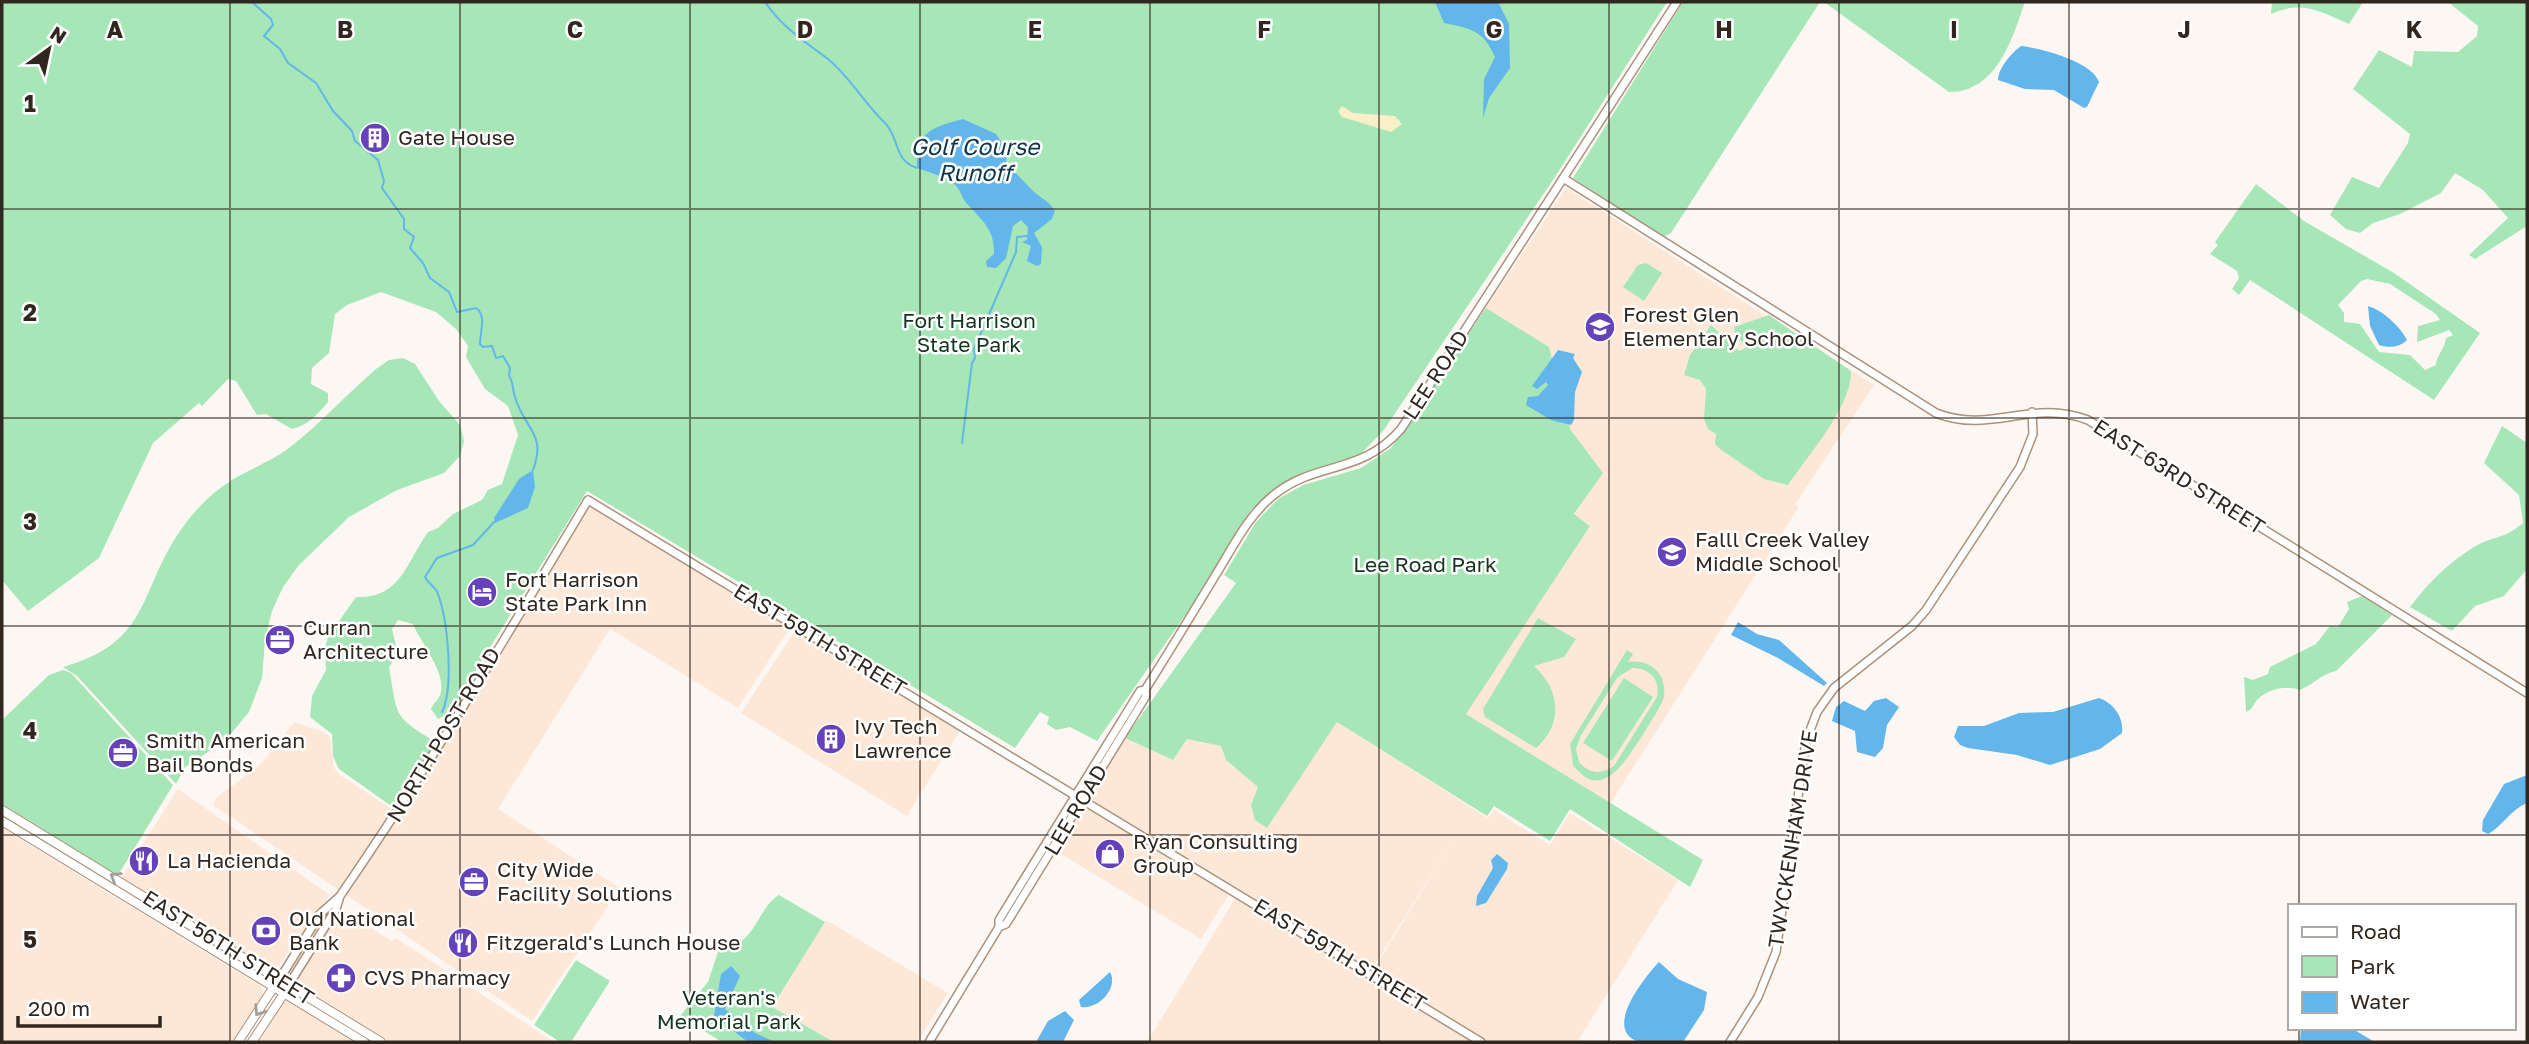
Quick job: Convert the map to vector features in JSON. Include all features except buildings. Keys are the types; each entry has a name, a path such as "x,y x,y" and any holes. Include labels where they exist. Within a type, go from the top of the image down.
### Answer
{"main road":[{"name":"EAST 56TH STREET","path":"2,810 276,984"},
{"name":"EAST 56TH STREET","path":"2,821 286,990 381,1042"},
{"name":"NORTH POST ROAD","path":"239,1042 276,984"},
{"name":"EAST 56TH STREET","path":"286,990 360,1040 372,1042"},
{"name":"NORTH POST ROAD","path":"252,1042 286,990"}],"street":[{"name":"LEE ROAD","path":"929,1042 999,927 999,920 1079,796 1140,691 1145,690 1247,525 1262,506 1295,481 1370,456 1401,429 1677,2"},
{"name":"EAST 63RD STREET","path":"1563,178 1930,410 1953,419 1972,422 2032,412 2065,412 2092,422 2527,693"},
{"name":"TWYCKENHAM DRIVE","path":"1730,1042 1761,992 1778,943 1806,743 1814,716 1837,685 1924,613 2022,463 2033,432 2032,412"},
{"name":"EAST 59TH STREET","path":"588,500 1481,1042"},
{"name":"NORTH POST ROAD","path":"276,984 320,915 340,896 431,762 462,703 588,500"},
{"name":"NORTH POST ROAD","path":"286,990 336,909 340,896"}],"shaded area":[{"name":"Falll Creek Valley Middle School","path":"1566,188 1874,385 1796,503 1798,508 1605,812 1460,722 1590,525 1574,515 1602,473 1570,429 1549,347 1486,308"},
{"path":"590,505 791,626 738,708 610,629 498,809 620,888 532,1021 213,805 216,798 261,764 294,722 324,732 330,737 334,768 340,775 399,814"},
{"path":"796,629 961,729 907,816 741,713"},
{"path":"1337,722 1488,818 1494,810 1550,845 1570,813 1678,880 1577,1042 1484,1042 1372,972 1453,841 1370,972 1088,797 1125,738 1173,760 1187,739 1221,746 1226,760 1258,787 1267,828"},
{"path":"178,789 330,895 275,971 121,878"},
{"path":"1083,804 1231,891 1201,939 1056,851"},
{"path":"2,828 261,986 264,996 235,1042 2,1042"},
{"path":"1236,897 1472,1042 1147,1042"},
{"path":"339,909 392,941 396,938 554,1042 388,1042 293,984"},
{"path":"826,920 948,993 917,1042 834,1042 772,1007"},
{"path":"285,999 356,1042 256,1042"}],"green space":[{"name":"Fort Harrison State Park","path":"2,2 1667,2 1553,180 1383,431 1355,460 1301,473 1251,510 1198,597 1097,741 1070,727 1056,730 1047,724 1049,717 1040,712 1015,748 587,491 455,704 453,701 448,714 438,719 431,709 440,695 440,678 413,624 398,620 392,629 398,654 389,667 396,706 404,720 437,743 394,808 339,769 333,756 332,734 310,717 312,696 326,670 325,647 328,637 356,597 371,596 393,585 428,532 438,528 453,514 482,500 488,490 502,484 518,435 508,406 485,389 466,357 468,346 456,329 436,312 381,292 347,305 335,314 329,353 312,368 311,384 328,393 328,402 316,415 292,429 266,414 257,415 236,381 228,379 202,406 199,403 153,443 99,558 28,611 2,580"},
{"path":"1683,2 1820,2 1671,233 1663,237 1573,178"},
{"path":"1824,2 2025,2 2008,47 1991,73 1966,90 1949,92"},
{"path":"2272,2 2363,2 2349,24 2310,9 2292,8 2271,14"},
{"path":"2448,2 2527,2 2527,226 2475,259 2469,255 2508,218 2483,190 2455,173 2441,193 2400,214 2373,223 2360,233 2346,229 2330,215 2352,177 2379,188 2408,143 2410,134 2353,89 2379,50 2412,67 2414,51 2458,52 2477,36 2478,26"},
{"path":"2256,184 2304,221 2394,273 2480,333 2434,400 2250,280 2239,295 2232,289 2239,278 2237,271 2210,254 2218,245 2215,242","holes":["2367,279 2390,284 2436,314 2440,320 2418,326 2417,342 2449,330 2453,335 2446,338 2436,365 2425,370 2410,355 2379,352 2360,324 2344,322 2344,313 2338,305 2361,281"]},
{"path":"1646,263 1662,273 1644,301 1623,287 1638,265"},
{"name":"Lee Road Park","path":"1486,308 1549,347 1570,429 1603,473 1574,514 1590,526 1466,714 1703,860 1690,887 1570,809 1550,841 1494,806 1487,816 1337,722 1267,828 1255,820 1251,805 1258,787 1226,760 1221,746 1187,739 1173,760 1125,738 1236,583 1224,575 1256,522 1278,499 1303,485 1361,468 1391,448"},
{"path":"1769,315 1851,371 1849,385 1837,415 1788,485 1764,479 1715,444 1716,434 1708,429 1704,419 1706,389 1700,380 1684,375 1690,355 1711,325 1739,351 1746,348 1735,334 1734,327"},
{"path":"403,358 415,364 439,401 460,425 464,441 460,456 444,473 397,490 349,517 299,565 283,587 272,611 265,639 262,678 249,712 225,741 185,767 176,784 77,676 63,667 92,656 113,643 129,628 169,550 188,520 207,499 229,482 289,448 376,369 389,360"},
{"path":"2502,426 2527,443 2527,569 2504,596 2475,606 2452,631 2410,607 2431,582 2456,560 2474,547 2523,523 2519,495 2484,463"},
{"path":"2362,596 2392,615 2336,671 2300,690 2283,688 2266,693 2246,712 2244,677 2253,680 2268,674 2270,667 2316,644 2330,626 2338,627 2349,609 2347,602"},
{"path":"1538,618 1576,639 1564,657 1534,666 1549,685 1555,707 1551,728 1536,748 1485,717 1483,709"},
{"path":"1627,650 1633,654 1628,662 1644,663 1656,670 1663,681 1662,702 1629,756 1612,774 1594,780 1584,776 1573,765 1570,744","holes":["1632,668 1649,672 1655,680 1657,697 1614,766 1600,772 1591,771 1579,762 1576,749 1580,737 1617,678"]},
{"path":"63,670 71,673 173,785 120,872 115,874 2,807 2,720 49,675"},
{"path":"1624,678 1653,697 1612,761 1583,743"},
{"name":"Veteran's Memorial Park","path":"779,895 825,922 772,1007 834,1042 722,1042 680,1016 708,982 720,946 732,945 748,935 771,901"},
{"path":"576,960 610,981 571,1042 560,1042 534,1025"}],"sand":[{"path":"1342,106 1353,113 1395,116 1402,124 1391,132 1342,117 1338,111"}],"water":[{"path":"1435,2 1498,2 1509,24 1510,68 1489,98 1483,118 1484,79 1495,57 1486,41 1476,32 1444,23"},
{"path":"2021,46 2065,57 2095,75 2099,82 2087,107 2084,108 2054,90 2025,89 1998,80 2006,62"},
{"name":"Golf Course Runoff","path":"963,119 996,134 1005,148 1007,166 1055,211 1052,219 1034,233 1042,247 1041,264 1037,266 1027,261 1031,246 1022,242 1027,240 1028,227 1021,220 1013,226 1006,258 996,268 987,267 986,261 994,254 994,246 987,227 953,183 917,168 919,146 928,133 942,125"},
{"path":"2368,306 2390,319 2407,340 2393,347 2379,345 2370,326"},
{"path":"1558,350 1575,354 1573,358 1582,372 1575,392 1574,420 1571,425 1551,420 1526,405 1528,397 1538,396 1548,385 1546,382 1537,389 1532,386"},
{"path":"533,470 535,487 528,508 495,523 494,518 519,479"},
{"path":"1738,622 1757,634 1779,640 1827,683 1824,686 1778,658 1731,635"},
{"path":"1886,698 1899,707 1887,725 1883,748 1875,757 1857,752 1855,731 1832,721 1836,707 1844,701 1865,711 1874,701"},
{"path":"2099,698 2109,703 2117,712 2122,733 2100,749 2050,765 2017,755 1968,748 1960,745 1954,737 1958,726 1984,726 2019,713 2053,712"},
{"path":"2527,775 2527,803 2488,834 2482,831 2483,820 2504,784"},
{"path":"1497,854 1508,863 1507,869 1486,903 1476,906 1477,896 1493,868 1491,860"},
{"path":"1659,962 1678,979 1707,992 1704,1010 1683,1042 1639,1042 1629,1036 1624,1027 1625,1016 1636,991"},
{"path":"731,966 740,976 725,1009 755,1033 775,1042 748,1042 714,1016 721,974"},
{"path":"1110,972 1112,985 1105,997 1094,1005 1081,1007 1079,1000"},
{"path":"1065,1011 1074,1020 1063,1042 1036,1042 1048,1021"},
{"path":"2301,1030 2354,1030 2375,1042 2300,1042"}],"waterway":[{"path":"252,2 271,19 273,25 264,36 280,49 288,63 316,83 333,111 352,131 355,141 378,160 384,181 382,188 404,219 404,229 414,237 410,248 423,263 430,278 449,292 457,312 476,308 479,311 482,319 480,344 483,347 492,346 496,358 503,356 510,368 509,376 519,408 536,439 537,458 533,470"},
{"path":"765,2 786,26 843,74 890,129 904,160 917,168"},
{"path":"962,443 972,363 975,358 974,349 1016,252 1017,237 1027,236"},
{"path":"442,712 448,687 447,637 438,594 425,577 437,558 473,545 494,522"}],"place":[{"name":"Gate House","path":"375,138"},
{"name":"Forest Glen Elementary School","path":"1600,327"},
{"name":"Falll Creek Valley Middle School","path":"1672,552"},
{"name":"Fort Harrison State Park Inn","path":"482,592"},
{"name":"Curran Architecture","path":"280,640"},
{"name":"Ivy Tech Lawrence","path":"831,739"},
{"name":"Smith American Bail Bonds","path":"123,753"},
{"name":"Ryan Consulting Group","path":"1110,854"},
{"name":"La Hacienda","path":"144,861"},
{"name":"City Wide Facility Solutions","path":"474,882"},
{"name":"Old National Bank","path":"266,931"},
{"name":"Fitzgerald's Lunch House","path":"463,943"},
{"name":"CVS Pharmacy","path":"341,978"}]}
